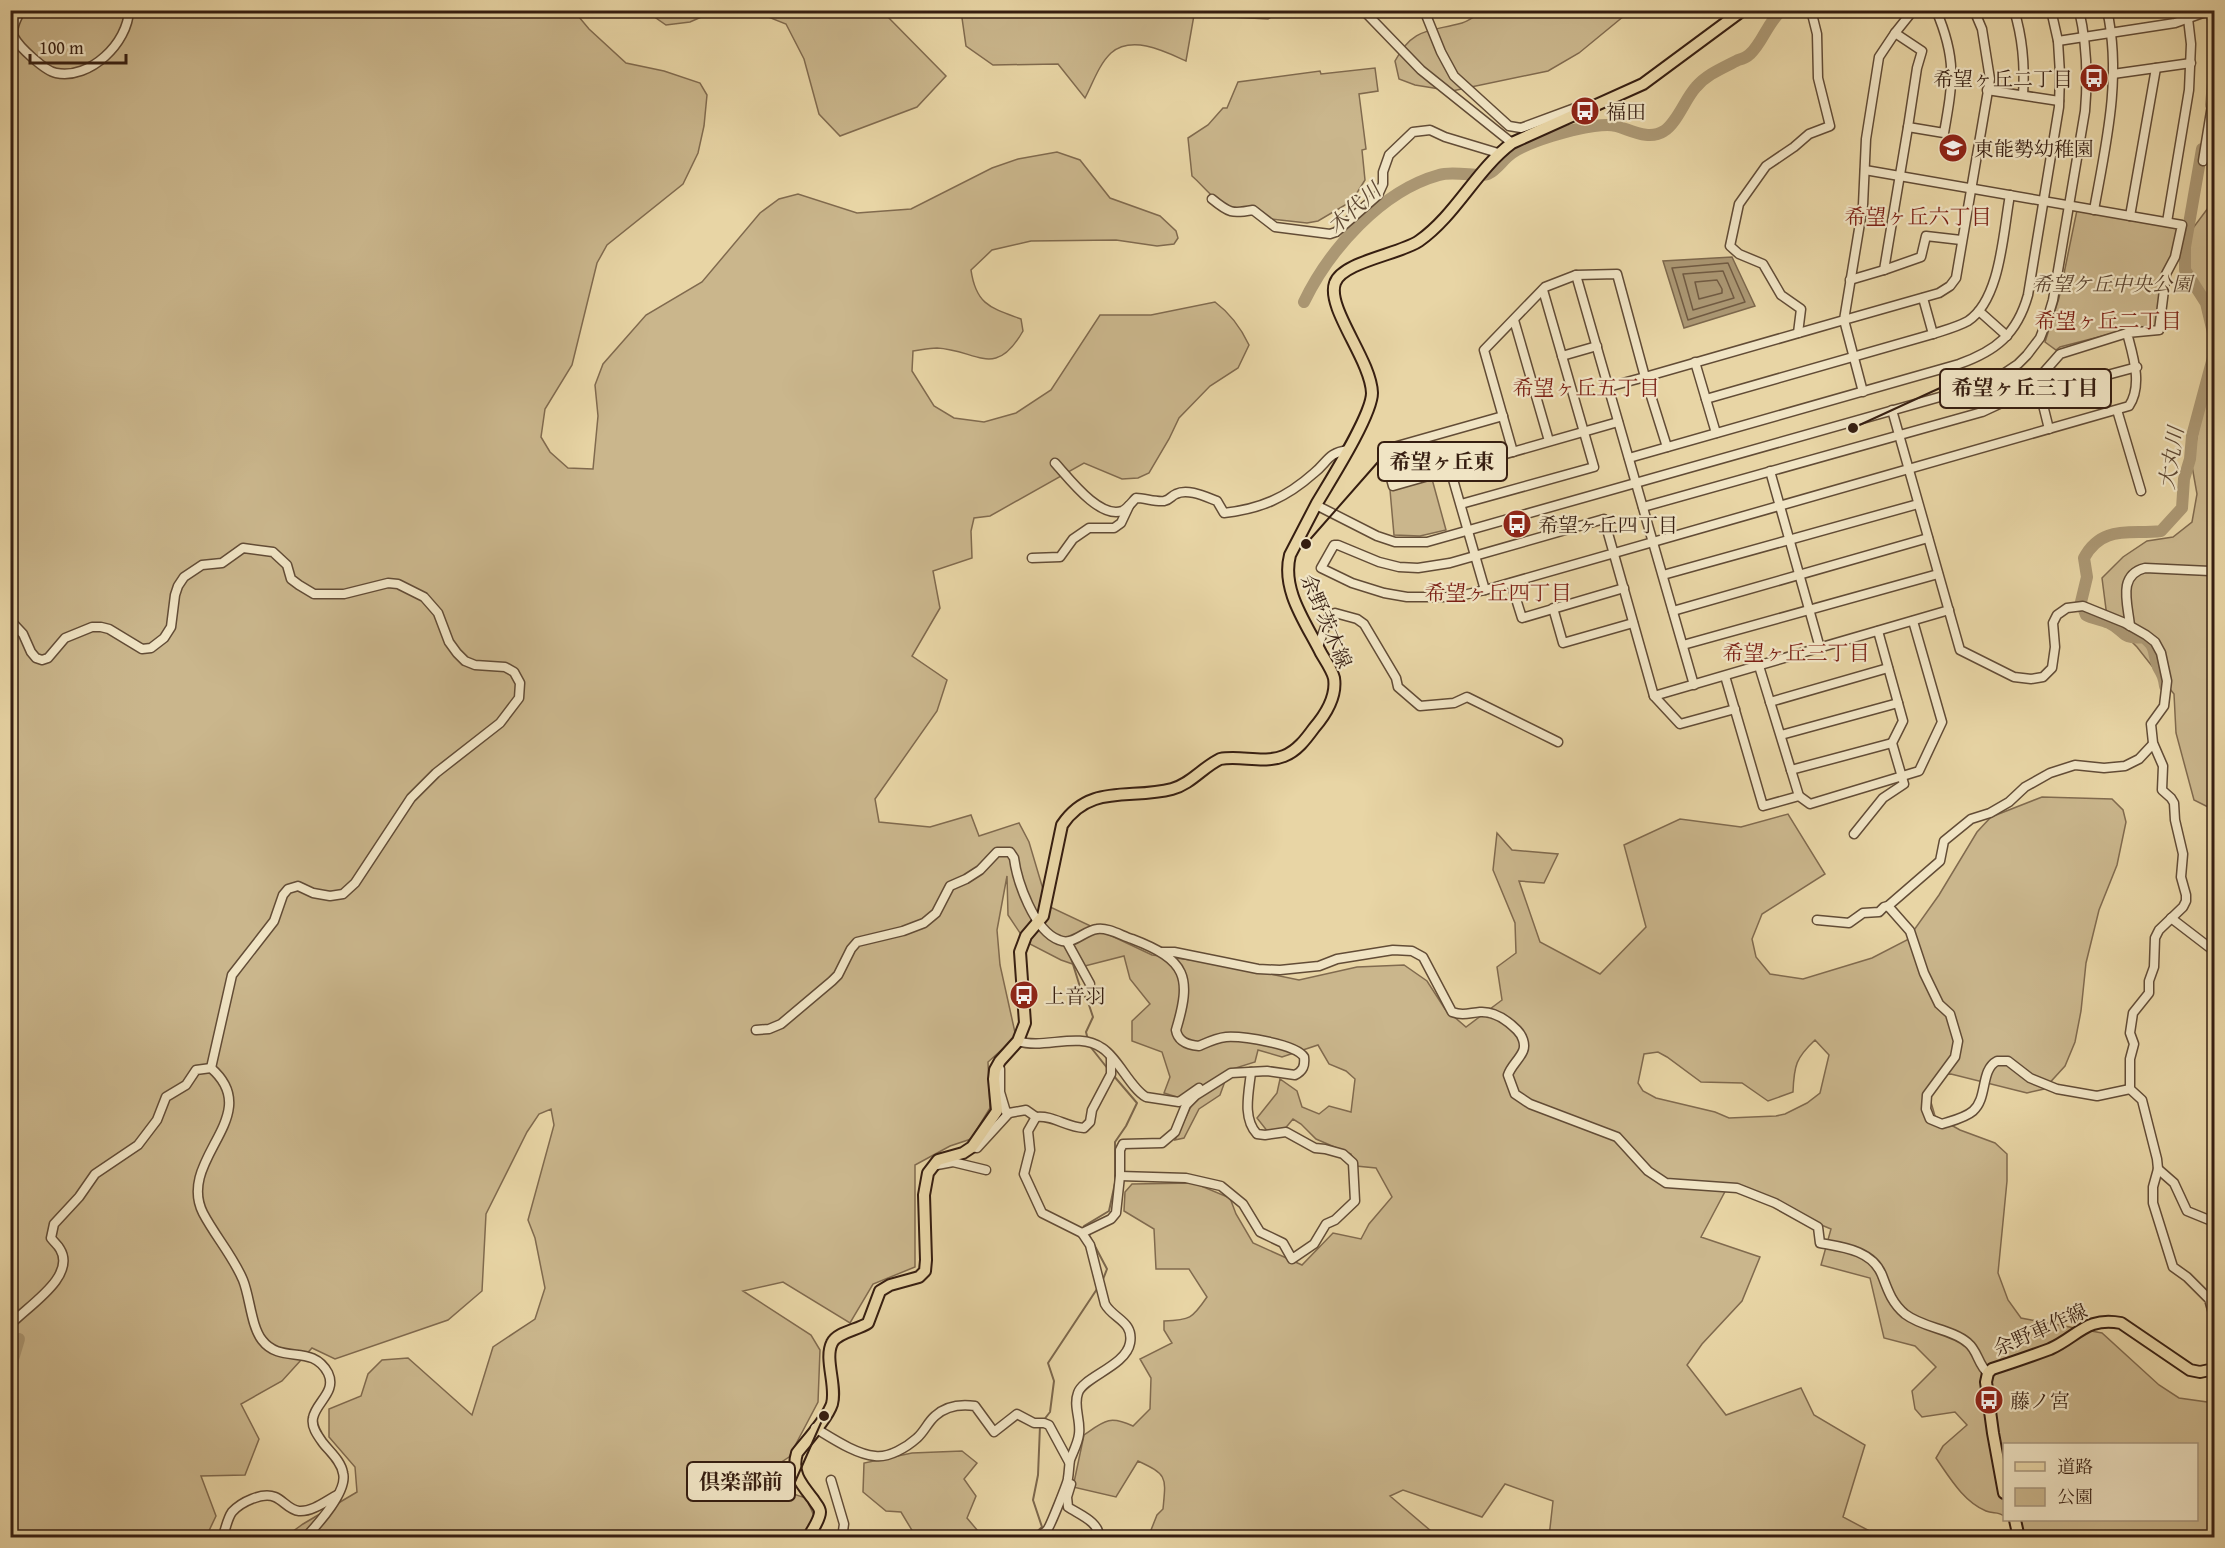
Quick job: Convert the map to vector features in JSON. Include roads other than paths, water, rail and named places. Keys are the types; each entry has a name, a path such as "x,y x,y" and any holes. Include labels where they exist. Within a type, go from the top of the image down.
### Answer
{"main road":[{"name":"余野茨木線","path":"998,1065 1018,1041 1024,1023 1020,952 1026,936 1040,922 1048,901 1062,825 1070,814 1079,805 1094,799 1172,789 1195,777 1220,759 1284,756 1302,744 1323,718 1332,699 1334,677 1297,607 1287,582 1286,569 1290,555 1348,450 1372,397 1367,368 1335,303 1335,281 1341,274 1353,267 1417,243 1443,220 1498,153 1512,142 1643,84 1743,10"},
{"path":"808,1538 820,1512 818,1506 797,1480 795,1460 797,1453 832,1404 830,1350 832,1342 838,1336 859,1329 868,1323 880,1291 891,1285 919,1277 925,1270 924,1195 928,1173 938,1160 963,1153 972,1147 997,1111 994,1079 998,1065"},
{"name":"余野車作線","path":"2003,1488 1986,1382 1988,1373 1992,1370 2058,1345 2088,1325 2112,1321 2121,1323 2190,1370 2200,1372 2214,1369"},
{"path":"2015,1521 2019,1538"}],"street":[{"path":"21,10 14,26 14,37 32,58 48,69 54,73 68,74 102,60 111,51 129,22 129,10"},
{"path":"1363,10 1421,70 1512,142"},
{"path":"1424,10 1441,52 1454,76 1509,126 1521,128 1575,108 1582,103"},
{"path":"1798,333 1801,309 1781,294 1763,264 1739,254 1730,246 1739,204 1766,166 1809,134 1830,126 1818,78 1817,34 1811,10"},
{"path":"1863,392 1844,320 1863,205 1866,139 1880,57 1895,33 1915,10"},
{"path":"1908,127 1944,133 1953,87 1953,68 1949,43 1936,10"},
{"path":"1608,387 1923,298 1946,289 1956,278 1990,79 1982,29 1974,10"},
{"path":"2014,10 2023,45 2025,71 2023,95"},
{"path":"1629,458 1974,359 1988,352 2007,336 2023,312 2059,101 2058,41 2051,10"},
{"path":"1316,505 1377,536 1395,542 1426,542 1968,389 1997,378 2027,355 2040,338 2053,300 2087,89 2085,36 2079,10"},
{"path":"2094,210 2113,104 2112,32 2107,10"},
{"path":"2058,41 2210,11"},
{"path":"2167,222 2189,90 2191,63 2188,15"},
{"path":"1884,270 1917,68 1922,51 1895,33"},
{"path":"2113,74 2191,63"},
{"path":"2130,216 2156,68"},
{"path":"1988,90 2059,101"},
{"path":"2203,161 2214,93"},
{"path":"1212,199 1223,209 1234,214 1253,210 1275,226 1330,234 1336,232 1378,195 1383,184 1383,172 1389,155 1413,132 1430,130 1445,137 1498,153"},
{"path":"1643,507 1982,412 2010,399 2037,380 2060,354 2127,333 2158,330 2166,274 2175,257 2182,225 1865,170"},
{"path":"1706,399 1958,326 1979,311 1994,284 2010,195"},
{"path":"1850,279 1921,257 1926,236 1961,240"},
{"path":"1576,274 1694,684"},
{"path":"1513,452 1484,350 1545,287 1576,274 1617,274 1667,447"},
{"path":"1461,504 1594,467 1543,290"},
{"path":"1923,298 1933,334"},
{"path":"1979,311 2007,336"},
{"path":"1514,320 1550,441"},
{"path":"1735,709 1680,724 1654,696 1624,588 1614,554 1604,519 1437,566 1399,567 1367,559 1334,545 1321,568 1352,583 1407,597 1455,597 1614,554 2117,410 2129,406 2133,400 2137,367 2127,333"},
{"path":"1562,356 1597,346"},
{"path":"1695,362 1716,433"},
{"path":"2040,393 2137,367"},
{"path":"2037,380 2049,429"},
{"path":"1892,410 1960,650 2014,677 2031,679 2043,677 2052,668 2055,647 2053,623 2057,615 2067,608 2081,606 2130,626 2155,642 2161,652 2167,681 2164,706 2151,724 2153,744 2163,766 2162,790 2174,803 2175,820 2183,854 2181,877 2186,901 2183,907 2159,930 2155,938 2154,967 2149,981 2149,993 2133,1013 2130,1033 2134,1051 2130,1059 2130,1089 2142,1100 2158,1169 2153,1187 2153,1203 2172,1267 2187,1277 2209,1299 2214,1317"},
{"path":"2117,410 2140,491"},
{"path":"1503,416 1383,450 1393,486 1618,422"},
{"path":"1055,463 1092,503 1113,512 1124,510 1136,498 1161,502 1168,501 1177,493 1190,493 1217,501 1224,513 1262,506 1286,493 1315,472 1335,452 1348,450"},
{"path":"1450,469 1485,590"},
{"path":"1770,471 1820,648"},
{"path":"1663,575 1918,504"},
{"path":"1032,558 1060,557 1073,539 1089,528 1114,528 1121,523 1130,505"},
{"path":"1673,611 1928,538"},
{"path":"10,620 23,634 30,652 42,660 48,658 65,639 92,627 109,629 142,648 151,648 164,638 171,627 178,586 192,570 202,565 222,563 243,548 266,550 273,552 287,566 291,579 314,594 345,594 388,583 398,584 416,592 433,605 449,642 465,661 475,665 505,667 514,672 520,683 519,698 500,723 436,773 411,798 355,883 343,894 330,896 313,893 298,886 288,889 283,895 274,921 232,975 211,1068"},
{"path":"2130,626 2126,588 2128,580 2138,570 2145,568 2210,571 2214,566"},
{"path":"1683,645 1938,574"},
{"path":"1511,583 1522,618 1624,588"},
{"path":"1553,608 1563,643 1633,623"},
{"path":"1654,696 1949,610"},
{"path":"1318,647 1329,616 1335,612 1356,619 1364,624 1396,678 1398,687 1420,706 1454,703 1467,697 1558,742"},
{"path":"1759,666 1799,796 1810,804 1919,771 1942,722 1913,621"},
{"path":"1854,834 1883,798 1904,783 1892,743 1903,721 1878,631"},
{"path":"1770,702 1888,668"},
{"path":"1725,676 1763,806 1799,796"},
{"path":"1780,735 1898,703"},
{"path":"1791,770 1892,743"},
{"path":"1817,920 1849,923 1863,913 1879,912 1940,861 1944,841 1971,819 2000,808 2015,798 2025,787 2050,773 2075,765 2096,768 2125,766 2139,759 2153,744"},
{"path":"756,1030 769,1029 781,1024 832,981 857,942 903,931 924,922 936,913 950,886 980,870 998,852 1010,852 1014,858 1026,904 1056,939 1067,942 1099,928 1162,952 1174,952 1258,969 1280,970 1319,966 1337,959 1393,950 1412,951 1423,957 1452,1012 1462,1015 1481,1012 1491,1014 1504,1018 1520,1032 1523,1051 1508,1075 1515,1094 1530,1104 1617,1137 1648,1171 1666,1183 1737,1188 1775,1203 1818,1227 1820,1243 1852,1249 1871,1261 1878,1268 1888,1294 1898,1307 1920,1323 1968,1343 1974,1350 1981,1367 1988,1373"},
{"path":"1888,906 1910,932 1924,973 1939,1004 1950,1014 1958,1041 1955,1057 1927,1095 1926,1109 1930,1119 1942,1124 1971,1113 1980,1102 1988,1069 1997,1061 2008,1061 2030,1078 2057,1089 2097,1095 2130,1089"},
{"path":"2171,918 2214,951"},
{"path":"1067,942 1090,984"},
{"path":"1082,1233 1111,1219 1116,1214 1120,1146 1128,1143 1162,1143 1175,1132 1186,1105 1196,1095 1231,1073 1267,1071 1296,1075 1305,1065 1304,1057 1296,1049 1247,1039 1226,1037 1199,1046 1181,1041 1176,1030 1184,1002 1183,975 1162,952"},
{"path":"1018,1041 1088,1042 1102,1048 1146,1097 1179,1101 1193,1090 1215,1083"},
{"path":"972,1147 977,1148 1009,1113 1026,1110 1036,1117 1052,1119 1071,1127 1084,1128 1090,1122 1092,1110 1111,1074 1111,1058"},
{"path":"998,1065 1000,1092 1006,1112 1009,1113"},
{"path":"10,1325 51,1286 63,1270 63,1257 51,1238 54,1224 79,1197 95,1174 129,1152 149,1132 166,1097 186,1085 196,1070 211,1068 223,1078 227,1087 230,1110 203,1166 198,1184 198,1200 242,1278 262,1341 280,1354 311,1357 319,1361 329,1375 328,1392 313,1418 317,1435 337,1459 343,1470 344,1480 340,1493 305,1538"},
{"path":"1120,1176 1186,1178 1221,1186 1243,1204 1260,1232 1283,1243 1292,1259 1314,1244 1326,1224 1335,1220 1354,1201 1353,1163 1343,1154 1315,1148 1286,1132 1257,1134 1249,1121 1248,1099 1251,1072"},
{"path":"1036,1117 1028,1131 1030,1150 1024,1173 1033,1197 1042,1213 1082,1233 1090,1245 1105,1304 1109,1311 1125,1321 1131,1337 1130,1347 1110,1368 1088,1380 1077,1393 1080,1433 1069,1462 1068,1481 1049,1534 1036,1538"},
{"path":"934,1164 953,1162 986,1170"},
{"path":"2158,1169 2174,1183 2187,1211 2214,1222"},
{"path":"815,1428 858,1451 873,1456 883,1456 893,1453 917,1438 935,1415 963,1404 975,1406 994,1432 1017,1414 1034,1423 1049,1425 1069,1462"},
{"path":"1069,1472 1072,1479 1067,1497 1068,1507 1094,1524 1099,1530 1099,1538"},
{"path":"831,1480 844,1524 842,1538"},
{"path":"222,1538 232,1512 238,1506 261,1496 274,1496 294,1510 300,1511 310,1510 340,1493"}],"water":[{"path":"1732,257 1755,306 1684,328 1663,261"}],"waterway":[{"name":"木代川","path":"1304,302 1327,262 1342,243 1359,225 1397,194 1439,175 1488,174 1509,155 1520,149 1540,140 1574,130 1608,125 1646,135 1658,134 1669,127 1700,82 1750,54 1782,10"},
{"name":"大丸川","path":"2211,10 2214,30"},
{"name":"大丸川","path":"2211,105 2214,72"},
{"name":"大丸川","path":"2202,149 2185,247 2185,270 2206,303 2214,337"},
{"name":"大丸川","path":"2165,686 2153,648 2148,641 2143,637 2127,636 2109,623 2086,615 2081,602 2087,577 2084,558 2091,547 2108,536 2128,532 2161,531 2182,508 2184,479 2190,459 2192,436 2214,354"},
{"path":"1071,958 1081,990 1093,1017 1086,1032 1088,1040"},
{"path":"1089,1045 1108,1069"},
{"path":"1085,1229 1084,1226 1109,1211 1115,1183 1115,1142 1137,1103 1113,1075"},
{"path":"1088,1233 1107,1269 1102,1282"},
{"path":"1043,1421 1050,1412 1054,1381 1048,1363 1097,1289"},
{"path":"10,1393 13,1359 19,1339"},
{"path":"1030,1538 1042,1527 1033,1500 1038,1475 1040,1426"}],"place":[{"name":"希望ヶ丘二丁目","path":"2094,78"},
{"name":"福田","path":"1585,111"},
{"name":"東能勢幼稚園","path":"1953,148"},
{"name":"希望ヶ丘三丁目","path":"1853,428"},
{"name":"希望ヶ丘四丁目","path":"1517,524"},
{"name":"希望ヶ丘東","path":"1306,544"},
{"name":"上音羽","path":"1024,995"},
{"name":"藤ノ宮","path":"1989,1400"},
{"name":"倶楽部前","path":"824,1416"}],"district":[{"name":"希望ヶ丘六丁目","path":"1918,216"},
{"name":"希望ヶ丘二丁目","path":"2108,320"},
{"name":"希望ヶ丘五丁目","path":"1586,387"},
{"name":"希望ヶ丘四丁目","path":"1498,592"},
{"name":"希望ヶ丘三丁目","path":"1796,652"}],"park label":[{"name":"希望ケ丘中央公園","path":"2112,283"}]}
